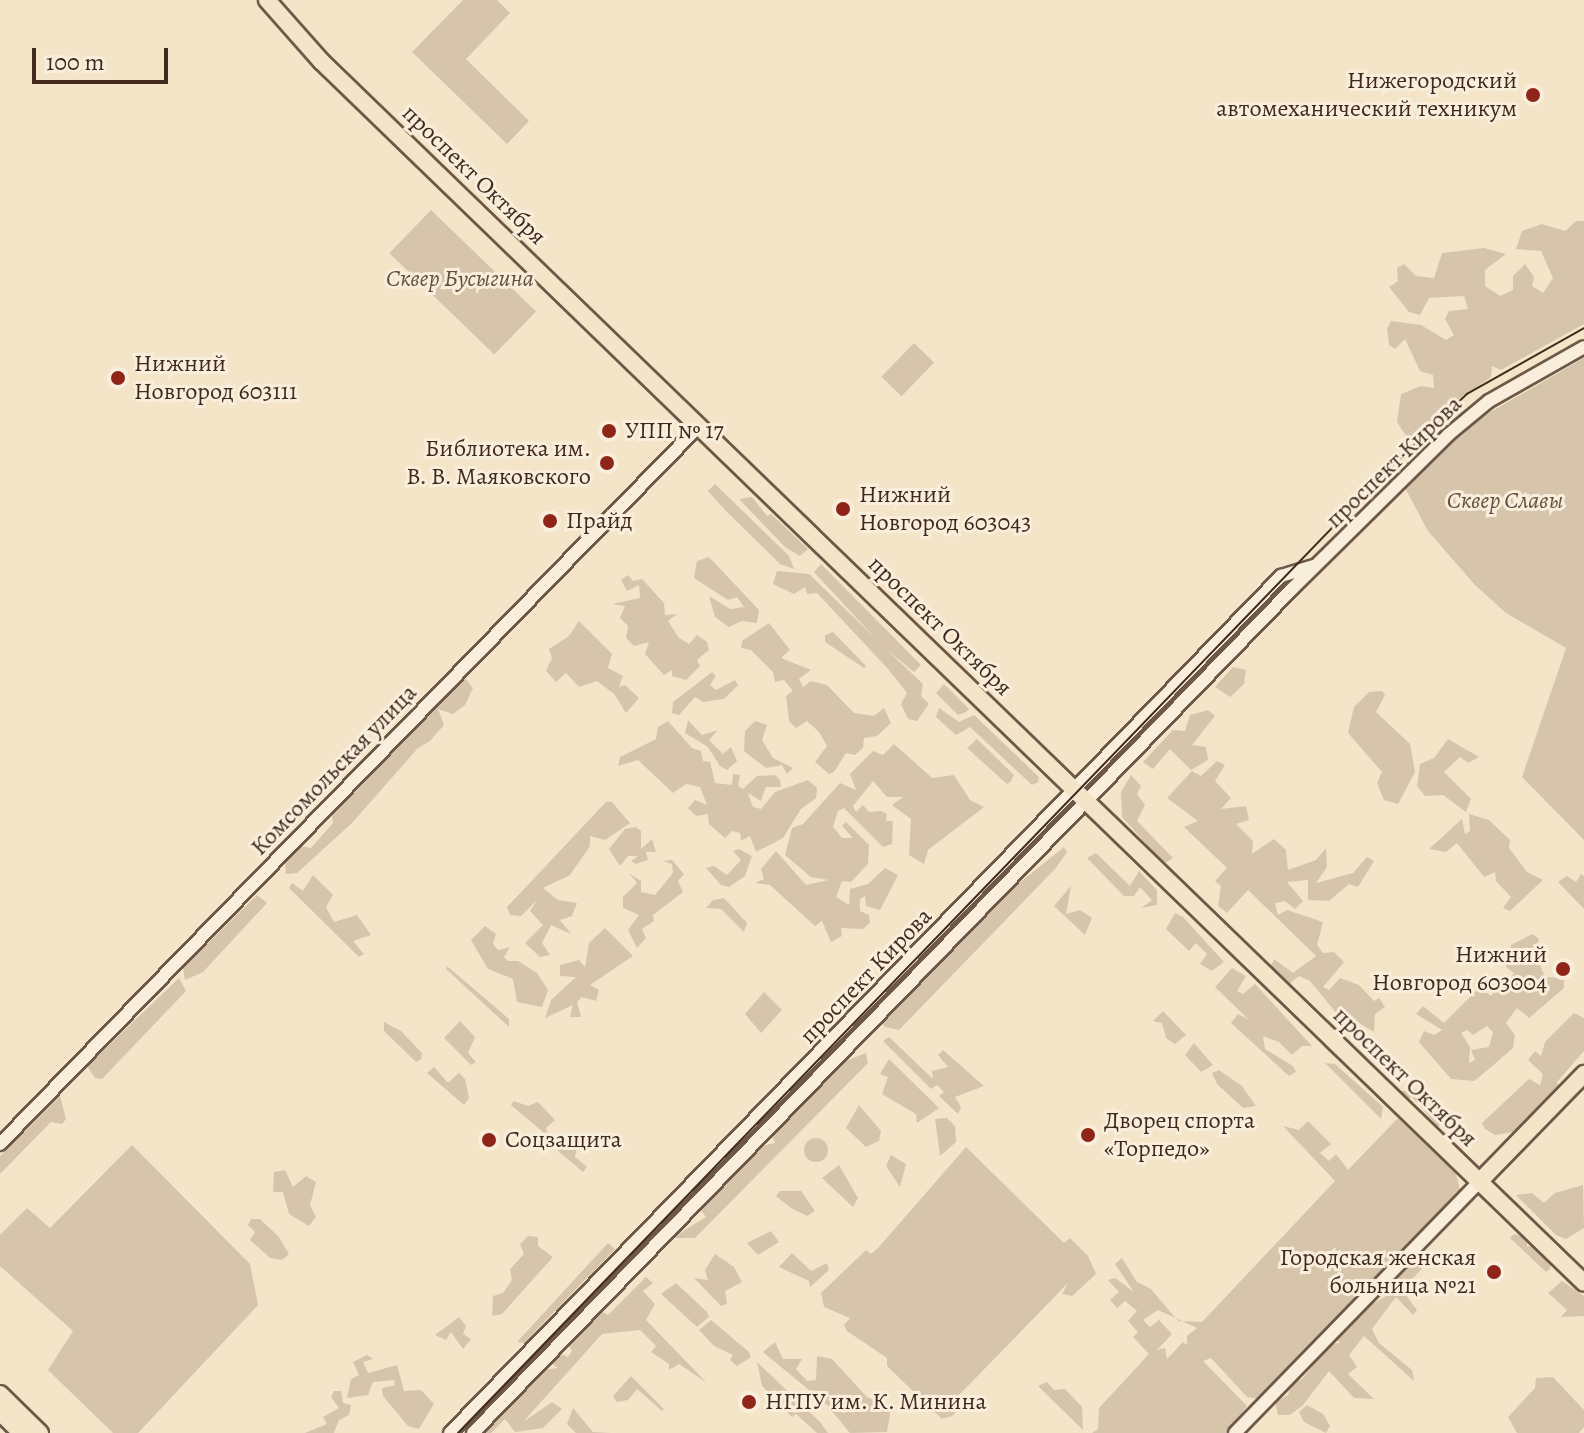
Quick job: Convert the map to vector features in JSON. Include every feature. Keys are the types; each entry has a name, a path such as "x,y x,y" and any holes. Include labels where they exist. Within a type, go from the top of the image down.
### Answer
{"main road":[{"name":"проспект Октября","path":"267,0 321,61 1584,1283"},
{"path":"1479,1182 1584,1074"},
{"path":"0,1394 40,1433"},
{"path":"0,1412 21,1433"}],"street":[{"name":"проспект Кирова","path":"450,1433 1081,796 1469,417 1584,347"},
{"name":"Комсомольская улица","path":"0,1144 699,426"},
{"name":"проспект Кирова","path":"473,1433 1081,796"},
{"path":"1235,1433 1479,1182"}],"green space":[{"path":"463,0 497,0 510,13 466,59 529,121 507,144 412,52"},
{"name":"Сквер Бусыгина","path":"431,210 536,311 494,355 389,253"},
{"path":"1576,221 1584,221 1584,324 1501,370 1492,366 1491,377 1408,439 1397,422 1401,394 1421,386 1434,388 1433,375 1420,371 1405,339 1395,349 1389,345 1387,329 1391,321 1421,325 1446,340 1454,335 1445,319 1449,311 1468,309 1464,296 1429,298 1420,315 1409,312 1389,287 1398,281 1397,268 1404,264 1416,276 1434,278 1442,253 1484,248 1506,254 1485,270 1485,286 1500,296 1513,290 1513,276 1525,264 1534,277 1532,286 1543,293 1553,278 1541,251 1516,249 1522,231 1542,224 1565,231"},
{"path":"914,343 934,362 901,396 881,377"},
{"name":"Сквер Славы","path":"1584,358 1584,840 1522,777 1566,648 1506,613 1475,585 1428,531 1405,488 1475,421"},
{"path":"715,484 789,556 794,569 780,564 726,511 708,491"},
{"path":"752,497 767,516 771,514 808,549 800,556 785,547 739,499"},
{"path":"709,557 759,610 757,623 742,621 729,627 715,617 709,596 730,609 744,607 737,597 728,600 694,578 697,561"},
{"path":"821,564 921,665 914,672 887,650 923,684 921,696 929,704 917,721 908,719 901,704 907,693 817,593 807,594 805,587 794,594 773,584 777,571 809,574 875,638 814,572"},
{"path":"628,575 633,581 642,579 664,603 665,615 677,614 668,621 679,638 689,644 697,635 707,642 709,650 697,660 700,666 686,680 672,676 672,670 664,675 645,654 649,642 634,646 626,638 628,626 620,618 625,606 612,604 640,598 639,585 627,591 621,580"},
{"path":"579,621 612,654 608,668 623,676 619,687 625,685 639,698 626,713 614,694 597,681 579,687 566,673 556,682 546,671 552,658 549,649 569,636"},
{"path":"769,623 790,650 781,658 811,670 799,679 803,687 811,681 827,685 854,713 874,716 884,708 891,723 877,736 864,738 863,748 855,755 846,753 834,772 829,774 815,762 827,746 819,732 807,721 796,728 789,721 786,696 793,691 784,680 775,682 773,672 751,650 741,648 742,641"},
{"path":"833,632 866,666 864,668 825,642 825,635"},
{"path":"1233,667 1246,670 1244,684 1230,697 1215,687"},
{"path":"712,672 716,676 710,685 716,690 735,680 738,685 724,699 703,702 695,697 679,715 672,713 673,702"},
{"path":"465,678 473,688 465,705 453,714 438,709 444,725 430,741 418,748 352,823 297,873 286,874 285,862 300,846 311,848 333,823 332,816"},
{"path":"944,684 969,709 966,712 958,715 936,693"},
{"path":"1382,691 1385,695 1376,712 1410,744 1415,772 1398,804 1384,800 1377,783 1382,772 1348,733 1354,707 1369,692"},
{"path":"939,708 959,722 974,715 1039,777 1038,782 1032,785 970,727 956,735 936,717"},
{"path":"1208,710 1215,716 1192,745 1206,747 1208,760 1191,770 1170,749 1153,769 1143,762 1173,730 1185,731 1190,715"},
{"path":"688,720 702,735 718,730 709,740 723,754 731,747 737,761 727,770 720,766 708,747 685,733"},
{"path":"668,721 692,748 701,751 703,761 710,762 715,783 732,785 733,774 740,775 738,786 743,789 757,776 775,775 780,780 781,787 766,787 761,801 748,793 753,807 761,809 775,792 808,780 817,788 816,798 801,809 783,838 756,852 750,836 741,841 740,833 732,831 725,838 709,824 708,814 696,816 688,808 695,800 707,805 700,787 686,784 673,793 638,760 618,766 620,757 656,739 658,727"},
{"path":"755,721 767,725 762,740 773,758 793,768 787,774 782,765 766,768 744,751 745,731"},
{"path":"977,739 1014,775 1007,784 967,748"},
{"path":"1448,739 1479,757 1468,763 1460,757 1444,772 1471,799 1466,812 1443,795 1425,796 1417,786 1420,764 1434,758"},
{"path":"894,744 932,778 954,775 970,800 984,807 928,850 924,864 909,855 911,819 892,805 903,797 887,797 873,781 853,806 856,812 863,805 869,812 881,811 887,814 886,821 893,821 892,844 883,847 844,808 838,811 833,827 842,838 853,838 842,826 846,822 869,845 868,864 851,882 842,881 836,897 849,905 850,889 868,884 885,868 898,875 880,910 866,906 865,896 860,899 860,911 869,915 870,923 863,929 841,928 842,936 831,942 822,921 815,926 770,885 755,883 764,879 761,869 776,851 806,885 828,880 811,877 785,855 792,828 803,824 840,783 856,790 850,774 873,751 883,755"},
{"path":"1217,761 1225,765 1215,781 1231,798 1221,809 1246,806 1249,820 1236,824 1253,841 1252,854 1274,839 1286,850 1288,870 1316,860 1326,848 1327,867 1316,883 1353,873 1367,857 1374,861 1358,887 1349,884 1329,901 1308,900 1308,880 1287,882 1303,901 1295,909 1285,901 1275,903 1278,915 1287,910 1323,922 1317,945 1323,953 1334,952 1344,962 1323,987 1329,990 1340,978 1359,985 1374,1001 1379,998 1385,1007 1375,1014 1374,1032 1348,1016 1342,1020 1310,981 1299,976 1289,984 1270,969 1274,959 1293,973 1316,956 1248,890 1227,913 1218,906 1221,886 1215,881 1227,868 1184,827 1198,821 1167,798 1192,771 1201,776"},
{"path":"1131,775 1141,786 1137,794 1145,805 1137,821 1173,858 1164,864 1122,817 1121,792"},
{"path":"606,802 612,802 630,823 605,840 590,836 590,846 570,875 543,888 558,900 577,903 572,916 560,920 571,934 551,925 542,943 550,955 540,957 525,943 543,925 530,911 537,900 521,916 510,915 507,907"},
{"path":"1469,814 1489,820 1510,840 1509,848 1527,872 1543,880 1510,911 1503,908 1511,897 1496,881 1495,872 1484,877 1457,843 1446,852 1429,849 1462,819 1465,834 1470,831"},
{"path":"636,827 641,831 641,849 652,839 656,852 646,852 648,860 636,864 631,861 638,856 628,856 620,866 609,849 625,829"},
{"path":"1064,847 1067,852 1055,869 899,1030 885,1027 880,1021 1009,891"},
{"path":"739,849 752,856 745,876 729,887 721,885 706,868 714,866 727,875 741,860 733,851"},
{"path":"1096,853 1130,886 1139,871 1157,890 1157,905 1141,908 1152,900 1140,887 1134,896 1124,896 1087,858"},
{"path":"672,860 684,874 678,881 683,892 653,915 654,921 642,929 646,938 637,948 628,930 639,915 623,908 623,897 637,883 629,873 641,881 641,892 655,895 673,873 672,864 663,861"},
{"path":"1581,874 1584,876 1584,909 1558,882 1567,876 1576,882"},
{"path":"313,875 333,895 326,907 334,922 357,915 371,935 353,941 364,954 359,957 289,888 292,883 303,891"},
{"path":"1071,886 1066,914 1080,910 1092,918 1085,935 1054,906"},
{"path":"257,895 267,903 203,972 185,980 183,968"},
{"path":"724,898 747,923 744,932 721,909 706,908 713,900"},
{"path":"1175,913 1183,917 1224,962 1212,971 1200,964 1207,954 1196,943 1189,951 1166,929"},
{"path":"485,926 496,934 493,944 498,950 510,947 504,957 508,961 518,961 537,973 548,990 542,1007 517,1002 513,979 488,969 471,940"},
{"path":"605,928 633,956 590,985 599,990 596,1001 582,997 577,1002 581,1017 570,1017 573,1005 545,1018 551,1000 576,977 560,976 560,965 579,960 585,967 589,943"},
{"path":"1532,934 1539,939 1536,955 1545,977 1564,978 1564,988 1529,1018 1517,1008 1506,1023 1515,1035 1513,1048 1474,1081 1451,1079 1419,1042 1424,1031 1434,1035 1442,1030 1416,1014 1423,1006 1444,1023 1478,989 1492,996 1494,987 1505,986 1514,973 1506,967 1511,945","holes":["1487,1026 1493,1032 1489,1047 1471,1050 1475,1060 1469,1063 1470,1047 1461,1033 1467,1030 1473,1035"]},
{"path":"447,966 509,1019 509,1027 446,969"},
{"path":"1232,968 1246,976 1237,991 1243,994 1255,984 1312,1046 1302,1046 1292,1055 1279,1042 1263,1036 1265,1049 1293,1066 1296,1072 1289,1076 1231,1023 1238,1014 1249,1020 1215,987"},
{"path":"179,978 186,991 102,1079 95,1078 87,1066"},
{"path":"764,992 782,1010 761,1033 745,1014"},
{"path":"1163,1011 1186,1035 1175,1044 1166,1038 1162,1023 1153,1021"},
{"path":"1574,1013 1584,1018 1584,1051 1557,1082 1559,1087 1515,1132 1495,1135 1485,1129 1482,1123 1529,1079 1540,1085 1543,1074 1528,1060 1535,1051 1541,1056 1545,1042"},
{"path":"460,1021 475,1037 468,1053 476,1062 471,1065 444,1038"},
{"path":"384,1022 401,1031 422,1053 421,1059 416,1062 384,1031"},
{"path":"889,1037 933,1079 932,1071 948,1067 938,1055 943,1050 984,1086 955,1097 961,1107 958,1114 939,1096 944,1092 937,1085 931,1089 883,1041"},
{"path":"1194,1043 1213,1065 1201,1072 1185,1055"},
{"path":"866,1053 868,1063 695,1238 672,1238 706,1217 699,1208 754,1148 775,1143 771,1132 836,1065"},
{"path":"889,1059 939,1108 917,1123 916,1114 882,1094 888,1077 880,1074"},
{"path":"1325,1063 1335,1064 1383,1107 1381,1119"},
{"path":"434,1067 448,1083 459,1073 465,1079 469,1098 464,1105 427,1073"},
{"path":"1219,1070 1242,1086 1256,1106 1243,1108 1217,1084 1212,1073"},
{"path":"1416,1089 1441,1115 1444,1121 1438,1127 1412,1097 1405,1100 1402,1096 1402,1091"},
{"path":"60,1096 66,1119 62,1124 51,1122 0,1174 0,1156"},
{"path":"514,1101 528,1106 538,1102 555,1120 546,1128 550,1138 511,1105"},
{"path":"859,1105 881,1131 879,1141 866,1147 846,1128"},
{"path":"947,1118 955,1126 956,1142 940,1156 935,1119"},
{"path":"1398,1118 1456,1174 1460,1190 1295,1365 1258,1399 1247,1397 1211,1358 1203,1361 1247,1406 1226,1433 1092,1433 1098,1429 1099,1408 1149,1354 1133,1337 1138,1332 1128,1321 1137,1311 1125,1301 1117,1308 1110,1300 1119,1292 1108,1280 1115,1278 1134,1292 1115,1264 1122,1258 1137,1282 1151,1289 1176,1318 1158,1310 1143,1320 1150,1327 1159,1320 1172,1334 1157,1350 1165,1348 1167,1359 1183,1342 1187,1345 1187,1336 1197,1328 1182,1321 1202,1322 1335,1181 1283,1126 1299,1130 1308,1121 1331,1144 1320,1153 1329,1161 1336,1154 1348,1170"},
{"path":"567,1134 578,1142 575,1157 587,1167 583,1172 557,1150 556,1142"},
{"path":"816,1138 827,1145 828,1150 821,1161 816,1162 805,1155 804,1150 811,1139"},
{"path":"132,1145 250,1264 258,1305 138,1433 113,1433 48,1370 73,1331 0,1266 0,1235 27,1208 50,1228"},
{"path":"966,1147 1064,1243 1070,1238 1088,1256 1096,1274 1072,1296 1062,1294 1068,1283 959,1395 966,1402 952,1416 942,1419 887,1366 887,1358 847,1331 844,1325 850,1318 824,1307 821,1293 866,1250 871,1254 878,1248"},
{"path":"891,1155 906,1164 900,1187 886,1166"},
{"path":"839,1165 858,1198 853,1207 822,1178"},
{"path":"285,1170 293,1187 306,1176 316,1182 310,1205 316,1217 309,1226 289,1214 283,1192 273,1192 274,1172"},
{"path":"1583,1185 1584,1228 1566,1239 1556,1235 1516,1195 1532,1193 1544,1203 1555,1193"},
{"path":"780,1191 801,1191 815,1211 807,1216 791,1208 776,1196"},
{"path":"251,1219 260,1219 279,1237 289,1254 282,1260 270,1258 250,1240 255,1232 248,1225"},
{"path":"771,1231 779,1242 758,1255 747,1243"},
{"path":"1514,1234 1527,1238 1527,1247 1536,1244 1551,1259 1550,1269 1546,1272 1510,1238"},
{"path":"528,1236 538,1237 538,1246 553,1257 502,1314 492,1316 493,1296 503,1293 512,1280 510,1269 524,1254 520,1244"},
{"path":"608,1243 615,1249 524,1343 517,1342"},
{"path":"792,1253 811,1271 827,1263 829,1270 810,1287 809,1281 779,1267"},
{"path":"715,1254 734,1267 742,1282 725,1291 727,1304 721,1306 694,1278 708,1280 705,1270"},
{"path":"1420,1255 1428,1262 1402,1290 1417,1310 1413,1315 1396,1297 1372,1329 1379,1343 1412,1370 1414,1381 1364,1336 1349,1355 1357,1367 1348,1374 1374,1399 1354,1398 1329,1371 1303,1405 1290,1415 1278,1415 1275,1402 1288,1395 1292,1384 1302,1379 1331,1344 1340,1343 1337,1339 1364,1309 1395,1291 1392,1283"},
{"path":"646,1277 653,1283 643,1291 655,1304 646,1320 707,1383 679,1364 669,1370 669,1364 651,1352 656,1346 640,1330 602,1334 523,1422 552,1402 562,1409 543,1428 515,1432 505,1419 491,1433 478,1433 540,1370 558,1368 548,1361 555,1351 568,1357 572,1351 568,1344 599,1310 608,1315"},
{"path":"1562,1281 1584,1296 1584,1316 1561,1317 1567,1310 1548,1293"},
{"path":"676,1283 707,1312 709,1317 697,1327 661,1294"},
{"path":"459,1317 466,1326 463,1334 471,1339 463,1349 451,1332 446,1340 435,1335"},
{"path":"711,1320 751,1357 737,1366 730,1360 733,1355 714,1346 699,1330"},
{"path":"775,1342 783,1359 802,1359 796,1369 807,1381 816,1380 817,1356 832,1359 867,1397 891,1408 887,1432 850,1433 827,1405 763,1352"},
{"path":"367,1355 373,1359 363,1362 368,1373 397,1365 404,1391 421,1390 434,1404 419,1429 408,1426 383,1396 382,1388 395,1385 394,1380 373,1382 368,1395 347,1398 351,1379 359,1375 353,1362"},
{"path":"757,1362 828,1433 817,1433 796,1414 792,1417 762,1386"},
{"path":"631,1376 664,1409 662,1411 637,1389 628,1400 617,1402 613,1396"},
{"path":"1553,1377 1584,1410 1584,1427 1579,1433 1517,1433 1508,1417 1535,1388 1536,1378"},
{"path":"1047,1382 1054,1390 1065,1389 1082,1407 1083,1430 1038,1386"},
{"path":"334,1391 341,1391 343,1403 351,1405 349,1415 339,1420 334,1433 305,1433 327,1424 323,1417 339,1408 331,1397"},
{"path":"1307,1405 1323,1414 1330,1426 1326,1433 1304,1422 1299,1412"},
{"path":"573,1408 593,1432 611,1433 576,1433 567,1424"}],"tram line":[{"path":"458,1433 1390,468 1467,394 1584,328"}],"place":[{"name":"Нижегородский автомеханический техникум","path":"1533,95"},
{"name":"Нижний Новгород 603111","path":"118,378"},
{"name":"УПП № 17","path":"609,431"},
{"name":"Библиотека им. В. В. Маяковского","path":"607,463"},
{"name":"Нижний Новгород 603043","path":"843,509"},
{"name":"Прайд","path":"550,521"},
{"name":"Нижний Новгород 603004","path":"1563,969"},
{"name":"Дворец спорта «Торпедо»","path":"1088,1135"},
{"name":"Соцзащита","path":"489,1140"},
{"name":"Городская женская больница №21","path":"1494,1272"},
{"name":"НГПУ им. К. Минина","path":"749,1402"}]}
